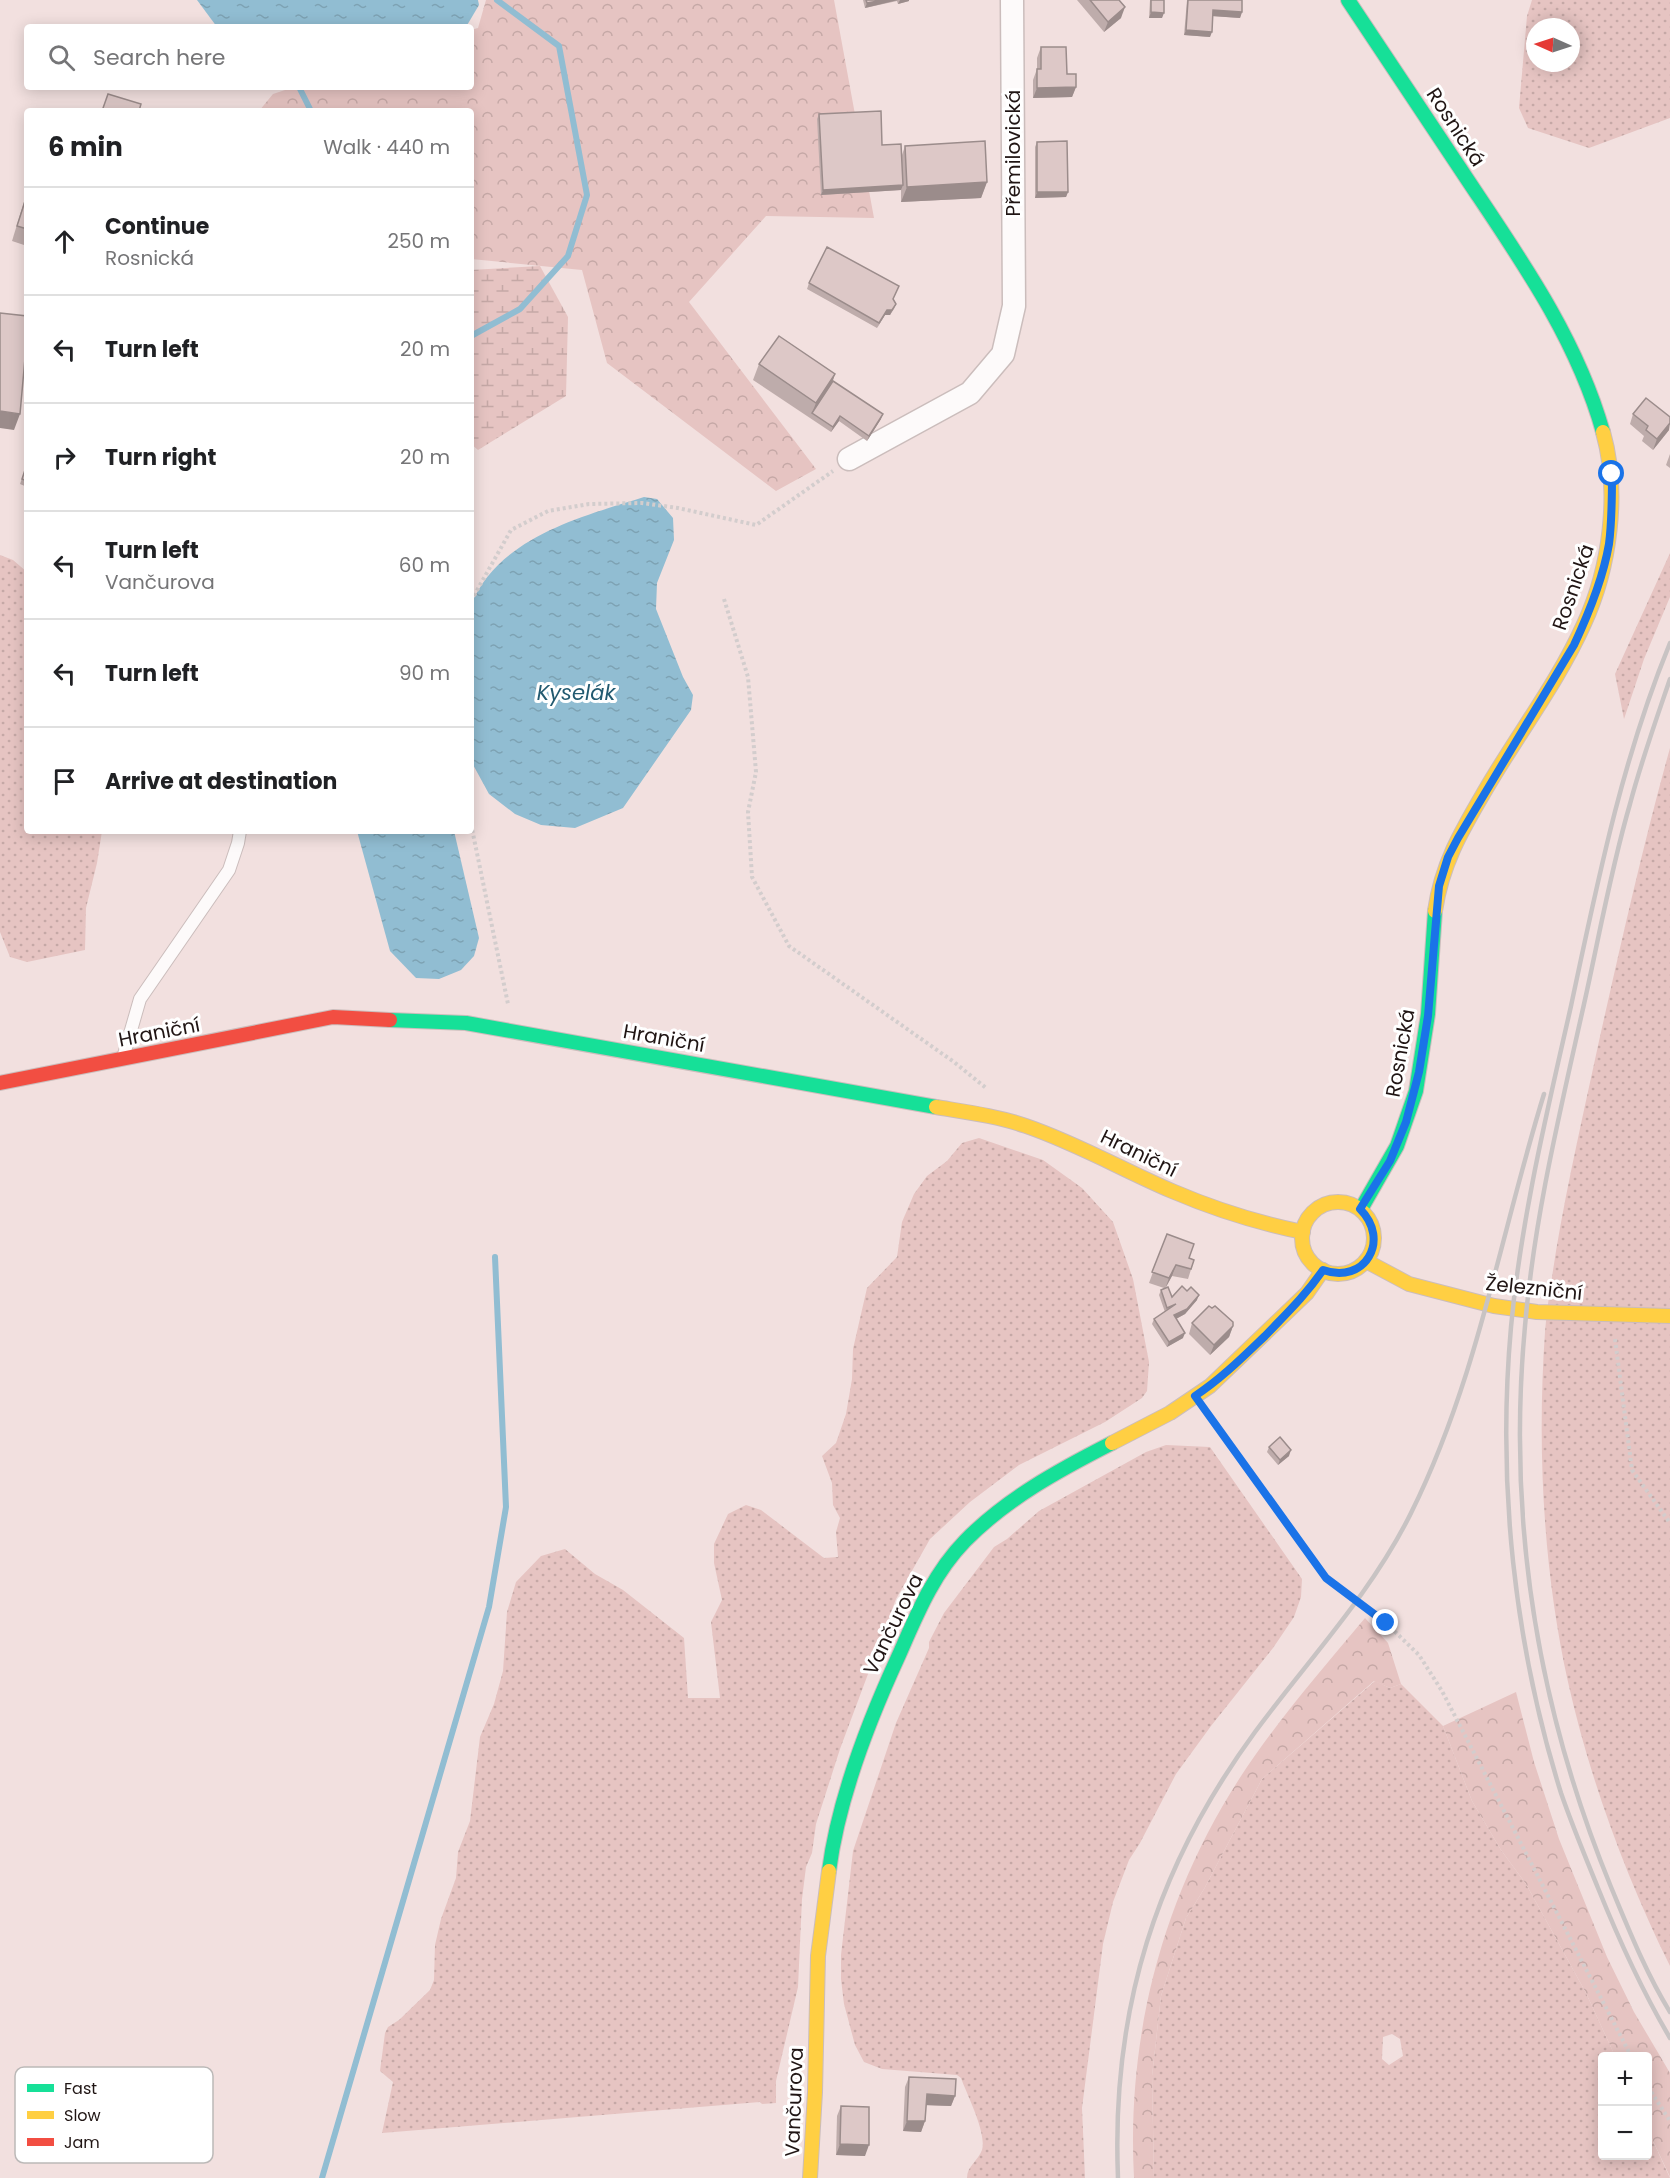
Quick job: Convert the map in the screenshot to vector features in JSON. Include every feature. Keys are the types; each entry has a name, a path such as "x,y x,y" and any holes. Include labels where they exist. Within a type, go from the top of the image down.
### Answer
{"street":[{"name":"Přemilovická","path":"849,459 970,393 1003,354 1014,306 1012,0"},
{"name":"Rosnická","path":"1348,0 1423,111 1562,328 1588,379 1599,411 1612,474 1609,543 1589,612 1574,645 1491,780 1448,857 1439,886 1428,1016 1419,1072 1406,1122 1390,1161 1360,1209"},
{"name":"Hraniční","path":"0,1083 333,1017 466,1023 1004,1119 1078,1145 1173,1191 1234,1215 1274,1227 1303,1232"},
{"path":"1342,1202 1360,1209 1372,1224 1374,1234 1374,1244 1366,1261 1351,1272 1341,1274 1323,1270 1308,1258 1302,1241 1310,1215 1324,1204 1342,1202"},
{"name":"Železniční","path":"1366,1261 1409,1284 1494,1306 1537,1312 1670,1316"},
{"name":"Vančurova","path":"810,2178 815,2092 818,1956 831,1855 841,1811 877,1703 927,1591 964,1542 994,1514 1031,1488 1092,1453 1170,1413 1210,1386 1307,1293 1323,1270"}],"lane":[{"path":"122,1059 140,999 229,870 240,834"}],"path":[{"path":"474,596 511,531 548,511 589,504 642,503 678,508 756,525 849,459"},
{"path":"724,599 748,677 756,772 748,812 752,877 757,887 789,946 954,1062 999,1099 1004,1119"},
{"path":"473,834 513,1031"},
{"path":"1612,1315 1632,1470 1670,1523"},
{"path":"1195,1396 1326,1578 1386,1623 1419,1655 1442,1691 1630,2052"},
{"path":"1652,2094 1670,2121"}],"green space":[{"path":"486,0 834,0 874,218 766,216 689,302 816,469 776,491 607,363 582,270 474,259 474,108 261,108 273,94 285,90 474,90 474,29 478,28"},
{"path":"1532,0 1670,0 1670,118 1589,148 1528,128 1519,108 1526,28 1526,72 1580,72 1580,18 1527,18"},
{"path":"540,266 568,317 566,396 478,450 474,447 474,270"},
{"path":"1670,553 1670,597 1644,659 1624,719 1615,674"},
{"path":"0,555 13,560 24,569 24,834 102,834 86,908 85,950 27,962 10,957 0,932"},
{"path":"1670,748 1670,1966 1624,1863 1598,1791 1568,1682 1548,1552 1542,1464 1542,1420 1548,1302 1566,1198 1624,931"},
{"path":"979,1138 1043,1160 1082,1188 1113,1222 1133,1279 1149,1362 1147,1391 1142,1398 1105,1422 1019,1465 970,1502 930,1539 896,1599 840,1749 816,1824 812,1853 806,1867 802,1899 798,1987 776,2081 776,2103 762,2104 760,2102 382,2133 393,2082 380,2071 385,2033 388,2027 399,2020 430,1990 434,1980 435,1945 441,1919 456,1878 458,1852 470,1821 480,1737 494,1704 503,1671 507,1612 516,1582 541,1556 565,1549 595,1574 623,1590 684,1638 688,1698 720,1698 711,1622 722,1600 714,1563 714,1544 728,1514 746,1505 761,1510 824,1558 838,1557 836,1532 840,1518 833,1505 832,1483 822,1456 836,1443 846,1414 852,1379 853,1349 867,1288 897,1257 902,1222 914,1194 927,1176 947,1161 962,1143"},
{"path":"1166,1445 1210,1447 1302,1579 1301,1597 1294,1617 1273,1648 1176,1774 1129,1860 1113,1902 1103,1944 1082,2108 1085,2178 967,2178 969,2170 982,2150 983,2143 976,2114 961,2078 957,2075 882,2069 864,2062 855,2045 844,2004 841,1979 841,1955 853,1851 896,1723 929,1648 929,1642 944,1613 994,1547 1007,1539 1039,1511 1146,1452"},
{"path":"1365,1618 1388,1643 1401,1684 1390,1688 1374,1681 1262,1779 1204,1889 1186,1918 1161,1996 1152,2076 1154,2178 1134,2178 1133,2129 1142,2033 1151,1986 1180,1894 1199,1850 1237,1782 1289,1710"},
{"path":"1375,1681 1390,1688 1401,1684 1443,1726 1472,1801 1501,1850 1526,1884 1586,1993 1613,2052 1598,2052 1598,2160 1652,2160 1652,2139 1670,2178 1154,2178 1152,2076 1161,1996 1186,1918 1204,1889 1262,1779","holes":["1392,2034 1400,2039 1403,2056 1389,2065 1382,2059 1383,2037"]},
{"path":"1516,1692 1534,1762 1559,1839 1607,1957 1634,2012 1670,2073 1670,2177 1652,2139 1652,2052 1613,2052 1586,1993 1526,1884 1501,1850 1472,1801 1443,1726"}],"water":[{"path":"197,0 478,0 479,5 468,24 215,24"},
{"name":"Kyselák","path":"644,497 657,499 673,518 674,540 657,583 656,609 683,677 693,695 691,710 623,808 575,828 541,825 515,814 489,794 474,766 474,600 484,582 501,562 521,546 544,533 594,513"},
{"path":"358,834 455,834 479,938 474,956 461,970 439,979 416,978 390,951"}],"building":[{"path":"866,0 878,0 878,1 867,3"},
{"path":"1090,0 1119,0 1125,7 1108,22"},
{"path":"1151,0 1164,0 1164,13 1151,12"},
{"path":"1188,0 1242,0 1242,12 1213,10 1212,32 1186,30"},
{"path":"1041,47 1066,47 1067,74 1076,74 1076,87 1037,88 1037,69 1041,69"},
{"path":"108,94 141,104 140,108 103,108"},
{"path":"881,111 882,145 901,144 903,185 823,190 819,114"},
{"path":"985,141 987,182 907,187 905,146"},
{"path":"1067,141 1068,192 1037,192 1037,142"},
{"path":"24,204 24,228 17,226"},
{"path":"827,247 899,286 893,299 896,304 892,310 887,310 879,323 809,283"},
{"path":"0,313 24,316 24,369 20,414 0,411"},
{"path":"779,336 835,374 816,403 759,364"},
{"path":"833,381 883,414 869,436 840,416 833,427 812,413"},
{"path":"1646,398 1670,417 1670,423 1657,439 1646,430 1648,426 1633,414"},
{"path":"1167,1234 1194,1244 1189,1258 1194,1260 1191,1269 1176,1265 1169,1278 1152,1272"},
{"path":"1182,1286 1187,1291 1191,1287 1199,1295 1187,1309 1174,1315 1185,1333 1169,1342 1154,1319 1176,1304 1167,1308 1161,1290 1168,1287 1172,1297"},
{"path":"1209,1306 1212,1308 1215,1306 1233,1322 1233,1326 1214,1345 1192,1323"},
{"path":"1280,1437 1291,1450 1280,1460 1269,1447"},
{"path":"909,2077 956,2079 955,2096 927,2094 925,2121 907,2121"},
{"path":"841,2106 869,2107 869,2145 840,2144"}],"waterway":[{"path":"474,334 520,309 568,256 587,195 559,46 497,0"},
{"path":"300,90 310,108"},
{"path":"322,2178 489,1607 506,1507 495,1257"}],"railway":[{"path":"1670,643 1638,732 1612,822 1536,1166 1515,1287 1507,1386 1506,1445 1513,1562 1531,1679 1545,1736 1565,1805 1606,1907 1640,1983 1670,2038"},
{"path":"1670,679 1639,773 1616,856 1548,1168 1529,1286 1520,1398 1520,1470 1525,1541 1534,1612 1547,1682 1564,1751 1585,1819 1631,1935 1670,2012"},
{"path":"1118,2178 1118,2116 1123,2056 1132,1999 1147,1943 1166,1888 1191,1835 1220,1783 1275,1705 1358,1599 1395,1543 1411,1513 1454,1411 1471,1359 1544,1094"}],"traffic: fast":[{"path":"1348,0 1513,248 1549,307 1580,367 1603,432"},
{"path":"1361,1209 1397,1146 1416,1091 1428,1014 1435,911"},
{"path":"390,1020 466,1023 936,1107"},
{"path":"829,1871 833,1844 847,1789 866,1733 919,1610 944,1567 965,1541 998,1512 1053,1475 1112,1443"}],"traffic: slow":[{"path":"1435,911 1443,877 1461,833 1498,768 1562,667 1593,602 1610,530 1611,479 1603,432"},
{"path":"936,1107 993,1117 1026,1126 1063,1140 1204,1204 1253,1220 1303,1232"},
{"path":"1338,1202 1358,1208 1368,1218 1374,1238 1368,1258 1358,1268 1338,1274 1318,1268 1308,1258 1302,1238 1308,1218 1318,1208 1338,1202"},
{"path":"1366,1261 1409,1284 1494,1306 1537,1312 1670,1316"},
{"path":"1112,1443 1170,1413 1210,1386 1307,1293 1323,1270"},
{"path":"810,2178 815,2092 818,1956 829,1871"}],"traffic: jam":[{"path":"0,1083 333,1017 390,1020"}],"route":[{"path":"1386,1623 1326,1578 1195,1396 1210,1386 1248,1352 1307,1293 1323,1270 1341,1274 1351,1272 1366,1261 1371,1253 1374,1244 1372,1224 1360,1209 1390,1161 1406,1122 1419,1072 1428,1016 1439,886 1448,857 1458,838 1574,645 1589,612 1609,543 1612,474"}]}
